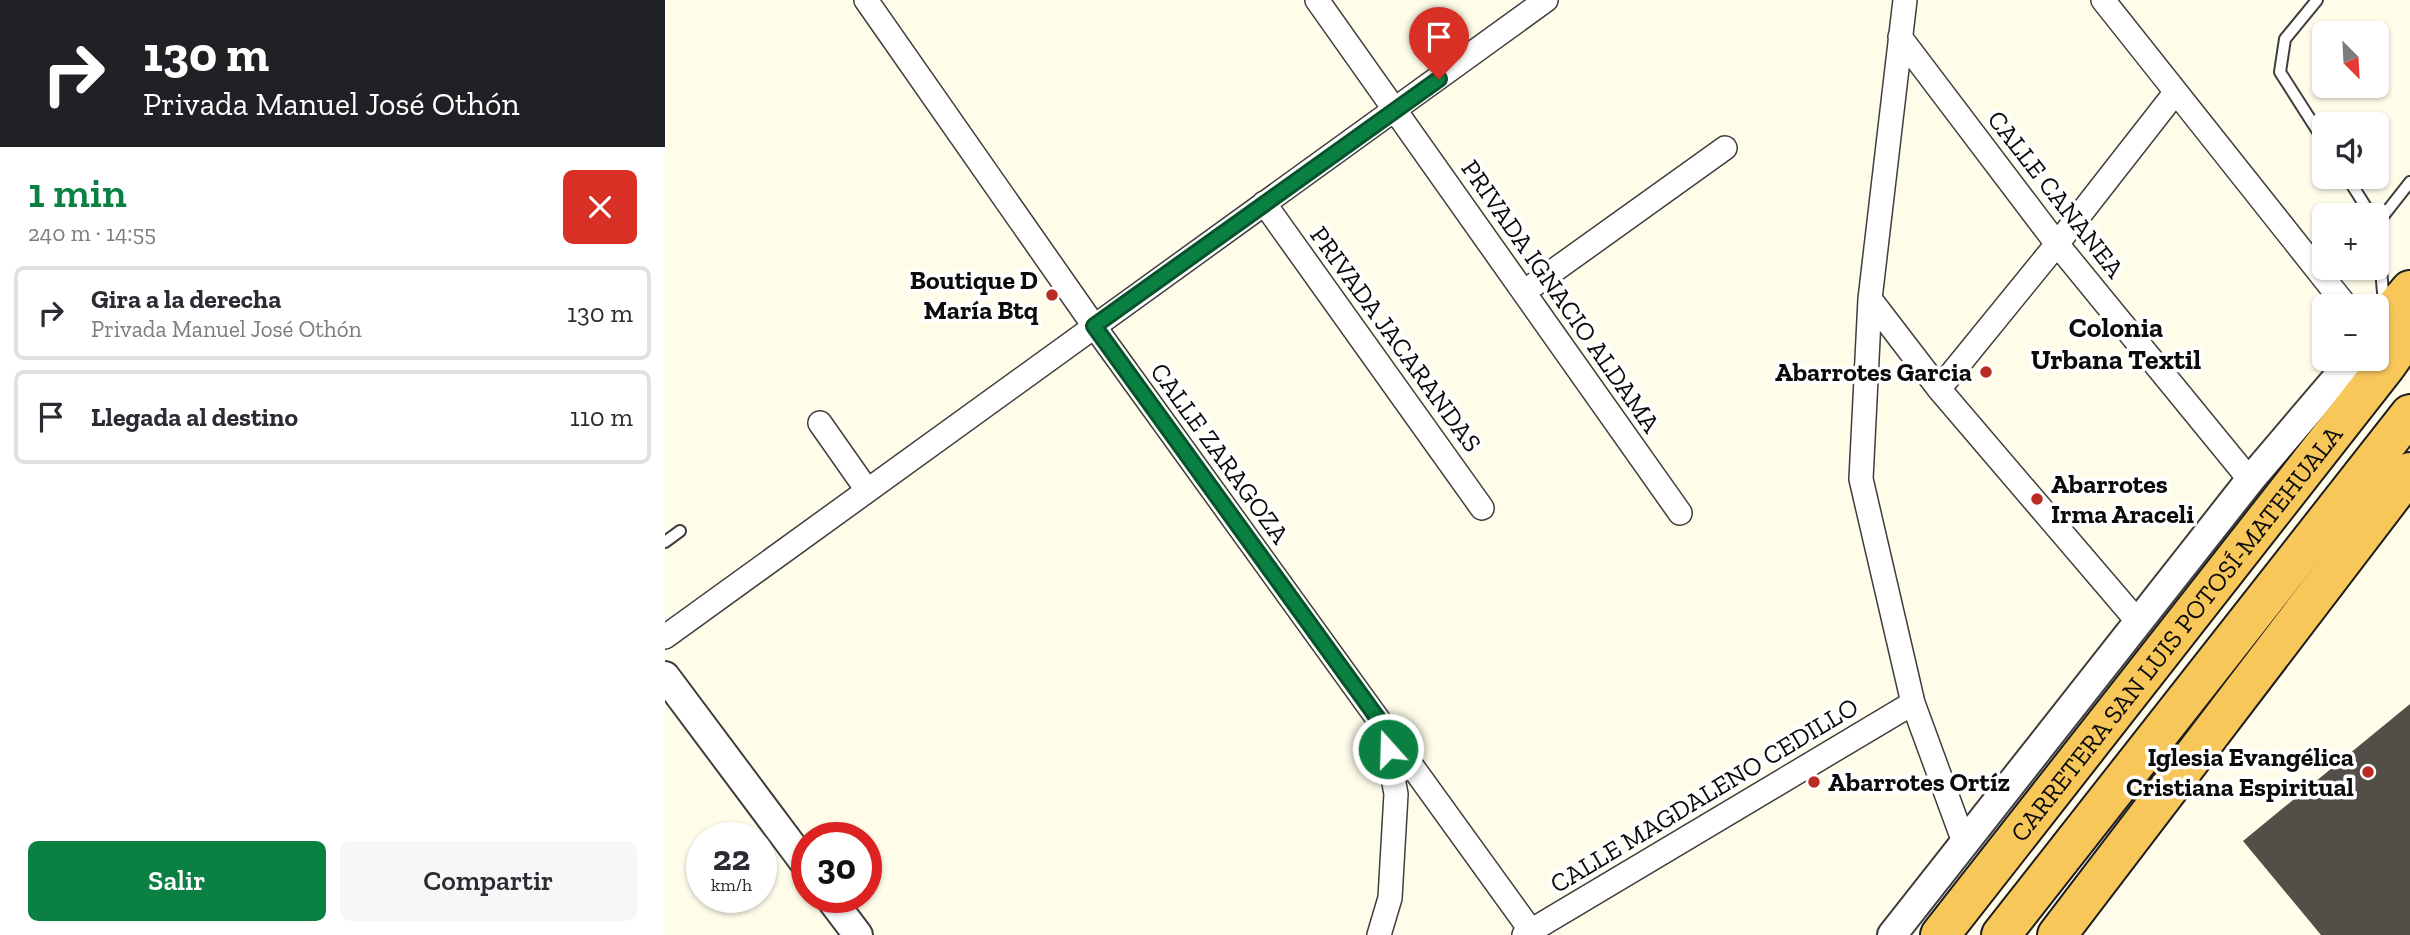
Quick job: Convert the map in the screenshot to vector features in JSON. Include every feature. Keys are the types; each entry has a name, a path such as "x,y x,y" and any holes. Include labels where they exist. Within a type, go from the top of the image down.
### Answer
{"highway":[{"name":"CARRETERA SAN LUIS POTOSÍ-MATEHUALA","path":"1940,935 2386,366 2395,317"},
{"path":"2001,935 2410,414"},
{"path":"2057,935 2410,472"}],"street":[{"name":"CALLE ZARAGOZA","path":"866,0 1094,326 1530,934"},
{"name":"PRIVADA IGNACIO ALDAMA","path":"1317,0 1680,513"},
{"path":"665,637 1546,0"},
{"path":"1905,0 1870,299 1861,479 1913,703 1965,845"},
{"path":"2103,0 2336,294"},
{"name":"CALLE CANANEA","path":"1900,37 2057,244 2250,480"},
{"path":"1939,389 2175,93"},
{"path":"1524,292 1725,148"},
{"name":"PRIVADA JACARANDAS","path":"1264,203 1482,508"},
{"path":"1870,299 1939,389 2139,622"},
{"path":"1892,935 2250,480 2343,371"},
{"path":"820,423 867,490"},
{"path":"665,676 791,845"},
{"name":"CALLE MAGDALENO CEDILLO","path":"1530,934 1913,703"},
{"path":"1379,935 1390,898 1396,794 1384,727"},
{"path":"841,913 858,935"}],"lane":[{"path":"2312,122 2280,72 2285,39 2317,0"},
{"path":"2389,209 2410,182"},
{"path":"2388,280 2395,317"},
{"path":"665,542 680,531"}],"building":[{"name":"Iglesia Evangélica Cristiana Espiritual","path":"2410,704 2410,935 2321,935 2243,841"}],"place":[{"name":"Boutique D María Btq","path":"1052,295"},
{"name":"Abarrotes Garcia","path":"1986,372"},
{"name":"Abarrotes Irma Araceli","path":"2037,499"},
{"name":"Iglesia Evangélica Cristiana Espiritual","path":"2368,772"},
{"name":"Abarrotes Ortíz","path":"1814,782"}],"district":[{"name":"Colonia Urbana Textil","path":"2116,343"}],"route":[{"path":"1388,749 1384,727 1094,326 1439,79"}]}
